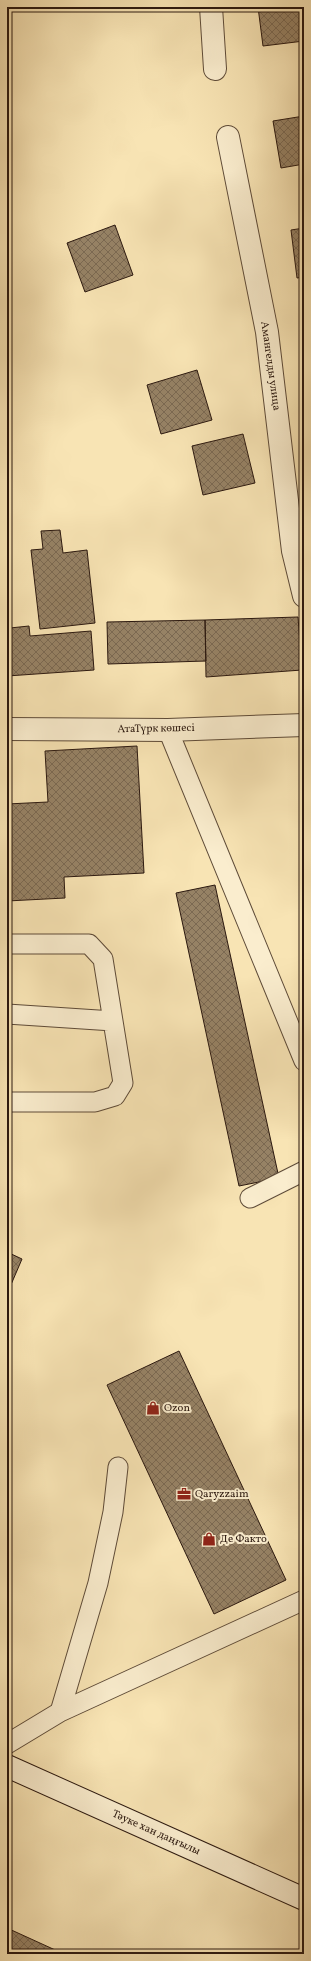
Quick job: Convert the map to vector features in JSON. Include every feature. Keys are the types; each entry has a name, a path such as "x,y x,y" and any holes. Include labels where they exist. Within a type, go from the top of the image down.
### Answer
{"street":[{"path":"211,7 215,69"},
{"name":"Амангелды улица","path":"228,137 267,332 293,551 304,596"},
{"name":"АтаТүрк көшесі","path":"7,729 168,730 304,725"},
{"name":"Тәуке хан даңғылы","path":"7,1766 304,1899"}],"lane":[{"path":"168,730 304,1061"},
{"path":"7,944 89,944 104,959 123,1083 115,1096 95,1102 7,1102"},
{"path":"7,1014 113,1021"},
{"path":"250,1198 304,1171"},
{"path":"60,1712 98,1584 113,1512 118,1467"},
{"path":"7,1744 60,1712 304,1600"}],"building":[{"path":"258,7 304,7 304,41 263,46"},
{"path":"304,116 304,164 281,168 273,121"},
{"path":"115,225 133,275 85,292 67,243"},
{"path":"304,228 304,277 297,278 291,230"},
{"path":"197,370 212,420 161,434 147,385"},
{"path":"243,434 255,483 203,495 192,446"},
{"path":"60,530 63,553 87,550 95,623 40,629 31,550 43,549 41,531"},
{"path":"7,595 10,628 29,626 30,636 91,631 94,670 7,676"},
{"path":"298,617 302,670 206,677 205,620"},
{"path":"205,620 206,661 108,664 107,622"},
{"path":"137,746 144,873 64,877 65,898 7,901 7,804 48,802 45,751"},
{"path":"215,885 279,1178 239,1186 176,893"},
{"path":"7,1252 22,1259 7,1294"},
{"path":"179,1351 286,1580 214,1614 107,1385"},
{"path":"7,1928 64,1954 7,1954"}],"place":[{"name":"Ozon","path":"153,1408"},
{"name":"Qaryzzaim","path":"184,1494"},
{"name":"Де Факто","path":"209,1539"}]}
